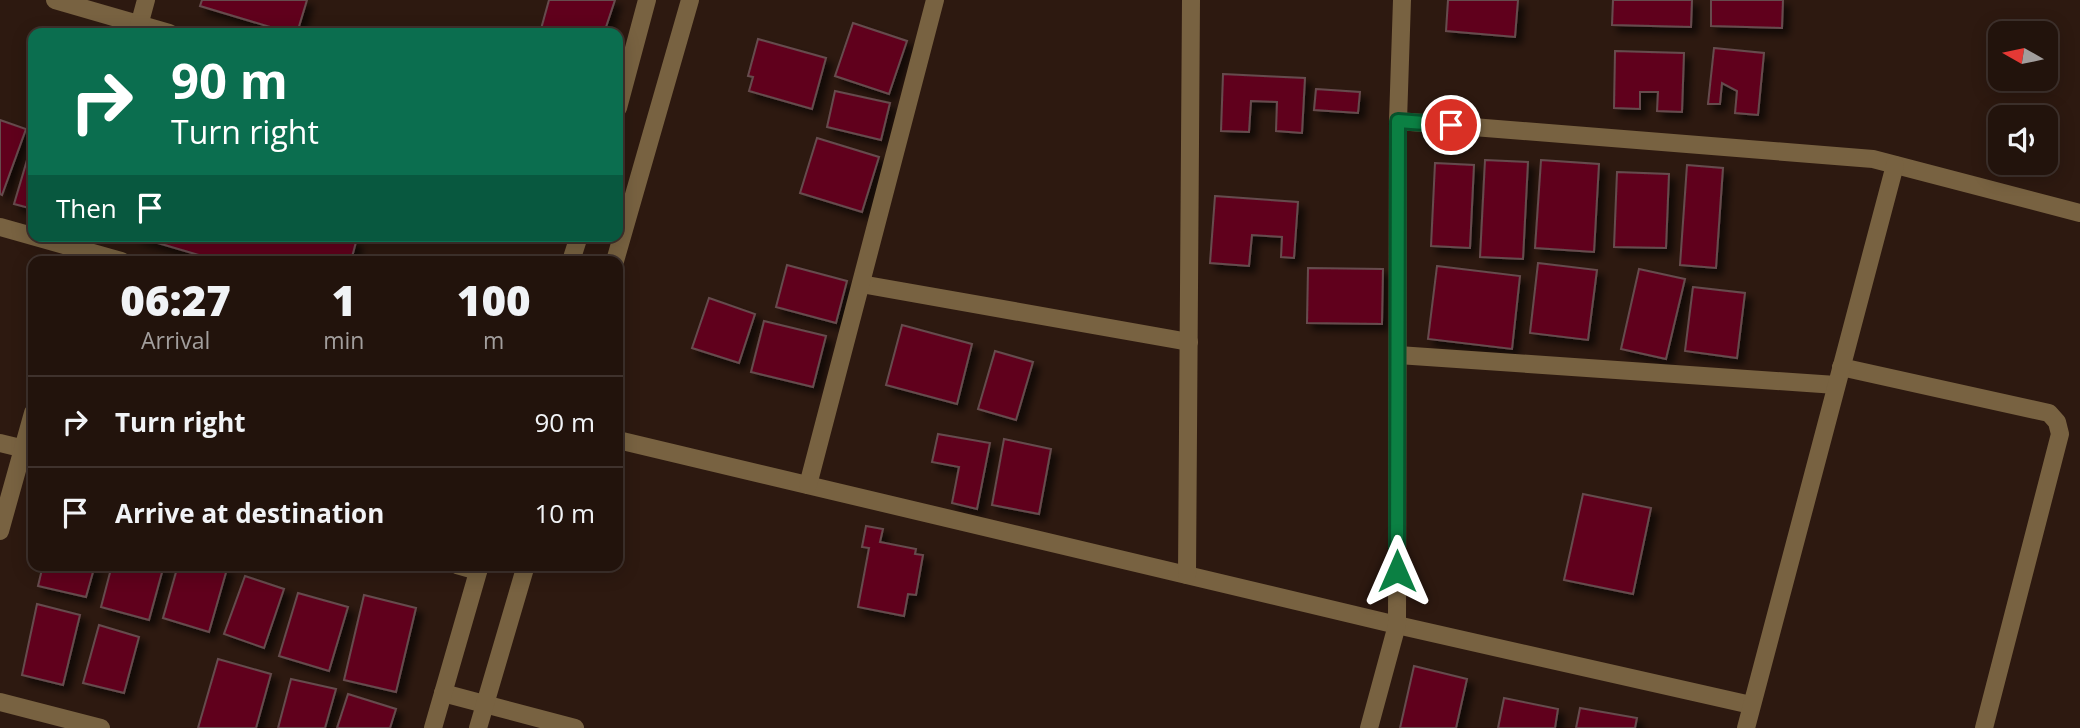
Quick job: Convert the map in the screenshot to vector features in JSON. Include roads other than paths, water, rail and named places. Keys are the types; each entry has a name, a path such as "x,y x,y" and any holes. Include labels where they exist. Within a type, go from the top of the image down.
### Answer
{"street":[{"path":"55,0 135,28"},
{"path":"138,28 146,0"},
{"path":"623,89 647,0"},
{"path":"623,233 690,0"},
{"path":"808,485 935,0"},
{"path":"1187,575 1191,0"},
{"path":"1369,728 1396,625 1398,121 1402,0"},
{"path":"1398,121 1873,159 2080,213"},
{"path":"1746,728 1895,165"},
{"path":"0,227 28,235"},
{"path":"54,242 104,256"},
{"path":"861,284 1189,342"},
{"path":"1398,355 1836,385"},
{"path":"1841,366 2049,413 2057,422 2060,434 1984,728"},
{"path":"623,441 1396,625 1751,705"},
{"path":"0,443 28,450 0,531"},
{"path":"433,728 478,571"},
{"path":"478,728 524,571"},
{"path":"443,693 575,728"},
{"path":"0,702 101,728"}]}
